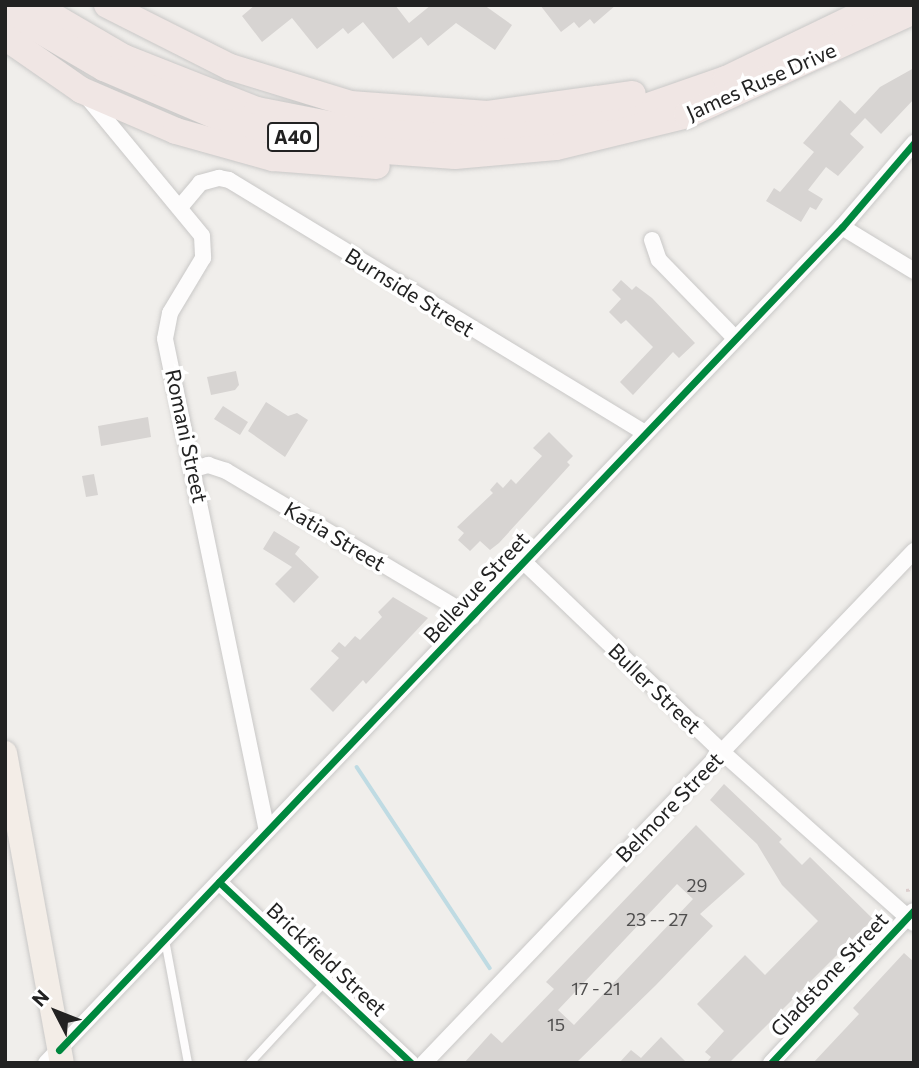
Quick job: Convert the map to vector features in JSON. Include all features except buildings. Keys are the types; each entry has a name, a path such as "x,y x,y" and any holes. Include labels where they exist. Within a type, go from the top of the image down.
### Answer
{"highway":[{"name":"James Ruse Drive","path":"34,5 123,57 213,95 295,120 390,133 491,135 583,123 677,98 763,62 880,5"},
{"path":"107,5 192,50 265,80 351,104 396,110 488,114 539,110 660,89 763,62"},
{"name":"James Ruse Drive","path":"5,10 145,88 230,122 317,142 455,156 606,138 730,98 914,11"},
{"path":"5,37 47,69"},
{"path":"5,47 80,90 176,131 308,163 456,168 557,153 606,138"}],"main road":[{"path":"5,752 56,1059"}],"street":[{"name":"Romani Street","path":"80,90 181,206 202,236 203,258 170,313 165,339 267,831"},
{"name":"Bellevue Street","path":"56,1059 267,831 734,337 842,227 914,143"},
{"name":"Burnside Street","path":"181,206 200,183 219,177 229,180 644,432"},
{"path":"842,227 914,271"},
{"path":"652,240 659,260 734,337"},
{"name":"Katia Street","path":"194,469 208,465 226,471 472,617"},
{"name":"Belmore Street","path":"424,1063 914,551"},
{"name":"Buller Street","path":"524,562 722,752 912,917"},
{"name":"Brickfield Street","path":"219,882 411,1063"},
{"name":"Gladstone Street","path":"771,1063 912,917"}],"lane":[{"path":"165,940 188,1063"},
{"path":"250,1063 326,981"}],"path":[{"path":"906,890 914,889"}],"waterway":[{"path":"357,767 490,968"}],"cycle path":[{"path":"59,1050 842,227 914,143"},
{"path":"219,882 411,1063"},
{"path":"771,1063 914,910"}]}
